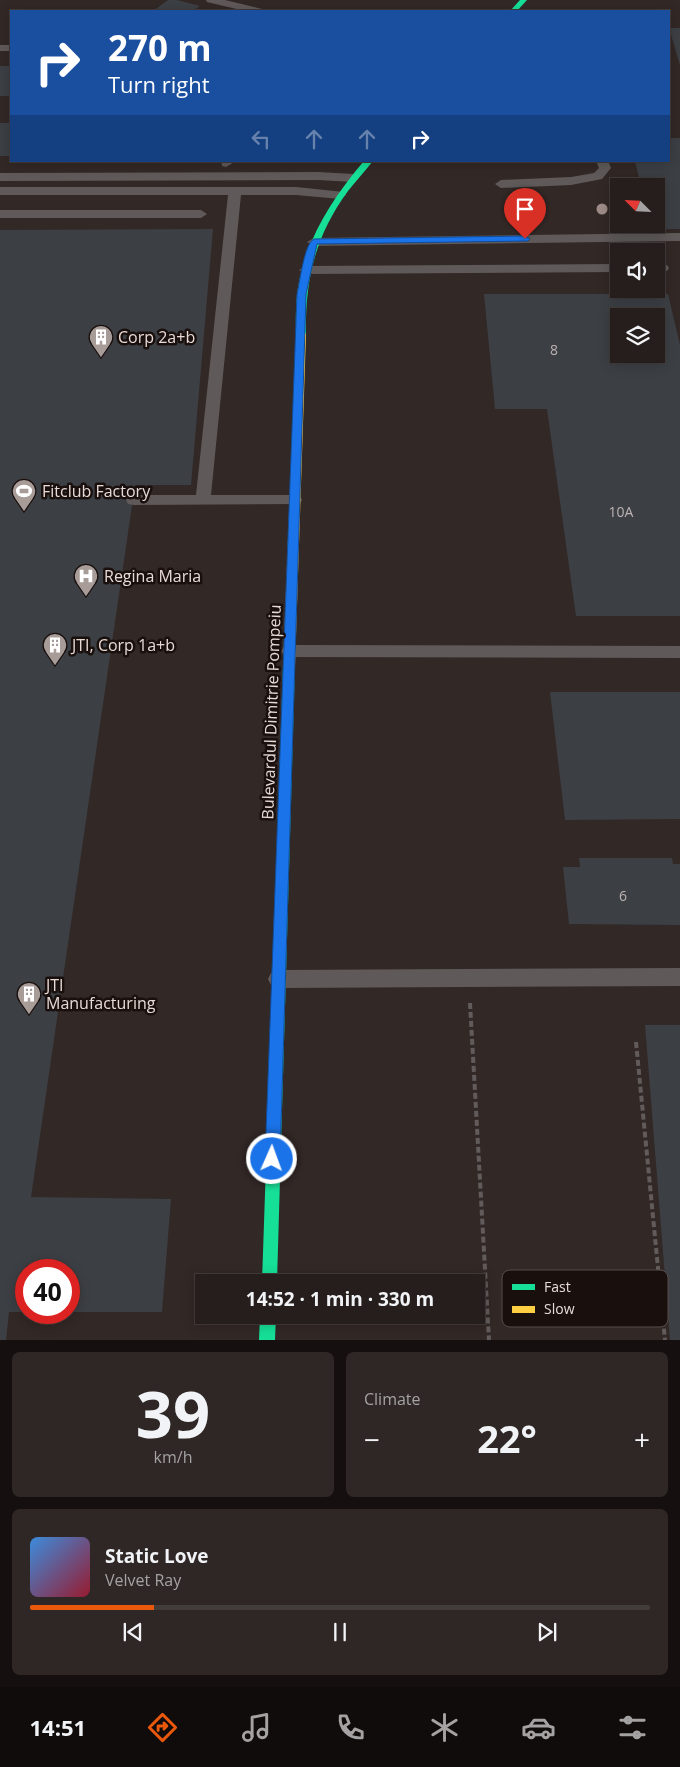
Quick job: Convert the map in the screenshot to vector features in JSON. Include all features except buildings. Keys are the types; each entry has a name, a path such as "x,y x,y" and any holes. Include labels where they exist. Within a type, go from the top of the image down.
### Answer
{"street":[{"path":"514,10 524,0"},
{"name":"Bulevardul Dimitrie Pompeiu","path":"269,1274 302,294 306,270 321,225 340,195 368,162"},
{"path":"267,1340 268,1324"}],"lane":[{"path":"211,0 254,10"},
{"path":"502,184 571,181 598,176 605,168 602,162"},
{"path":"0,176 227,166 353,178"},
{"path":"203,500 235,191"},
{"path":"1,195 235,191 308,192 340,195"},
{"path":"0,214 201,214"},
{"path":"314,242 680,236"},
{"path":"306,270 610,268"},
{"path":"134,500 294,500"},
{"path":"290,651 680,652"},
{"path":"278,979 680,977"}],"path":[{"path":"469,978 489,1340"},
{"path":"636,1042 658,1270"},
{"path":"664,1327 665,1340"}],"traffic: fast":[{"path":"514,10 524,0"},
{"path":"301,334 302,292 310,255 334,205 368,162"},
{"path":"269,1274 289,666"},
{"path":"267,1340 268,1324"}],"traffic: slow":[{"path":"289,666 301,334"}],"place":[{"name":"Corp 2a+b","path":"101,358"},
{"name":"Fitclub Factory","path":"24,512"},
{"name":"Regina Maria","path":"86,597"},
{"name":"JTI, Corp 1a+b","path":"55,666"},
{"name":"JTI Manufacturing","path":"29,1015"}],"route":[{"path":"272,1159 302,294 309,255 314,242 525,239"}]}
